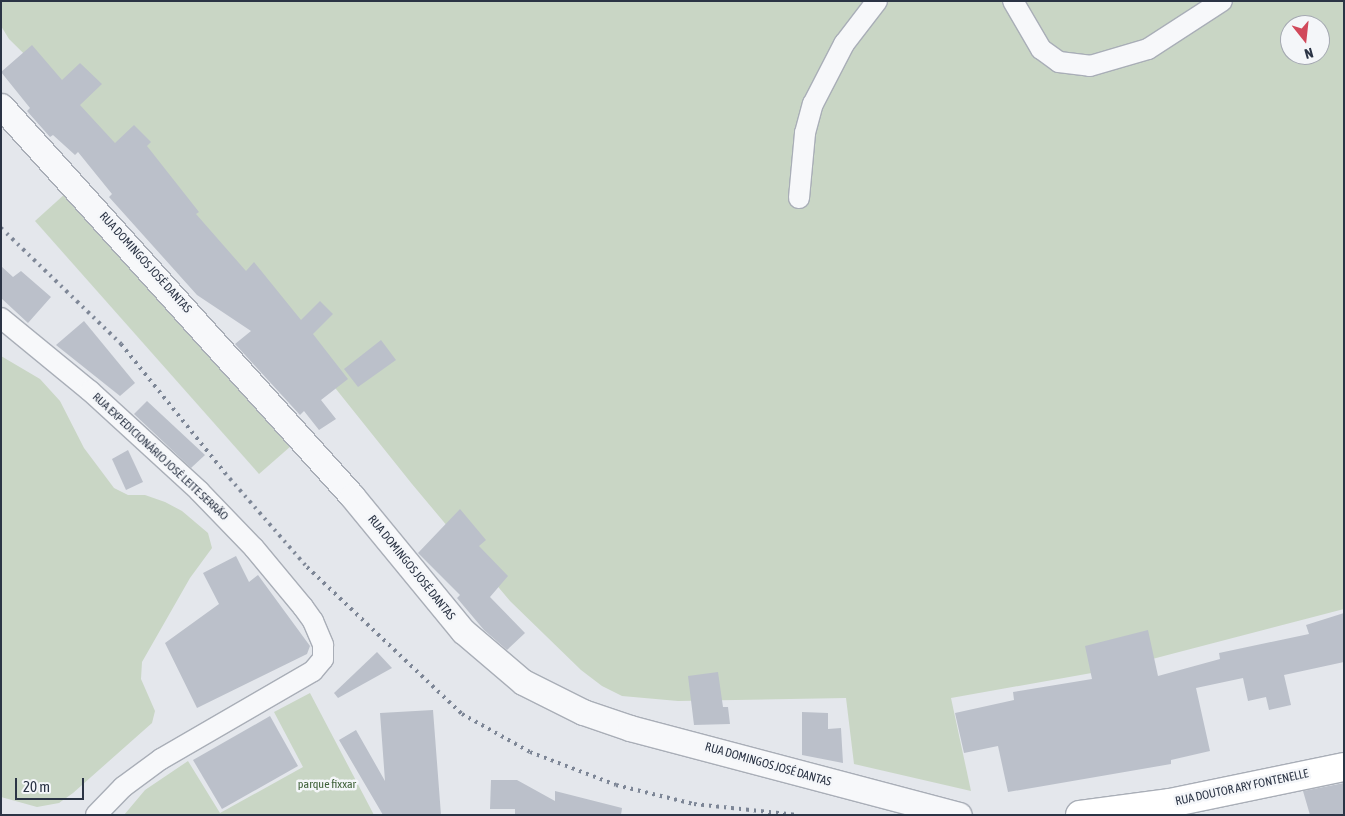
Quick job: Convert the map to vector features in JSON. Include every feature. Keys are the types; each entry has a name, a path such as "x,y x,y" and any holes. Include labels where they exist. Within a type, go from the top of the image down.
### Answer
{"main road":[{"name":"RUA DOUTOR ARY FONTENELLE","path":"1080,815 1170,803 1344,767"}],"street":[{"path":"798,198 805,133 813,104 844,44 877,1"},
{"path":"1013,1 1041,50 1059,62 1090,66 1148,49 1222,1"},
{"name":"RUA DOMINGOS JOSÉ DANTAS","path":"1,106 352,496 463,631 523,682 582,712 630,728 958,815"},
{"name":"RUA EXPEDICIONÁRIO JOSÉ LEITE SERRÃO","path":"1,318 103,402 199,491 254,548 303,607 318,630 324,652 320,665 313,671 161,759 124,787 96,815"}],"green space":[{"path":"1,1 1344,1 1344,609 1114,669 951,698 971,791 854,764 846,698 678,701 622,696 602,686 581,670 510,601 412,484 232,259 9,39 1,26"},
{"path":"66,193 291,446 259,474 35,221"},
{"path":"1,356 40,379 60,401 84,448 114,488 128,495 145,495 165,502 182,511 208,533 212,548 190,578 142,662 141,679 155,711 152,723 73,793 59,803 37,807 1,797"},
{"name":"parque fixxar","path":"310,693 374,815 124,815 145,790 188,761 220,813 303,767 274,712"}],"building":[{"path":"32,45 62,80 80,63 102,84 80,105 115,143 134,125 151,142 147,146 199,212 196,214 246,271 254,262 301,320 320,301 333,314 313,334 348,379 321,400 336,419 319,430 304,411 300,415 235,344 251,331 197,295 109,197 112,194 78,152 75,155 53,135 50,137 27,111 30,108 1,72"},
{"path":"1,266 13,277 21,271 51,297 28,323 1,298"},
{"path":"84,321 135,383 120,396 56,345"},
{"path":"381,340 396,360 358,387 344,369"},
{"path":"147,401 205,455 191,468 134,414"},
{"path":"128,450 143,482 126,490 112,459"},
{"path":"460,509 486,540 479,546 508,576 490,597 525,633 507,650 484,630 457,598 460,595 418,553"},
{"path":"236,556 249,582 258,575 310,646 307,654 197,708 165,643 219,604 203,573"},
{"path":"1344,613 1344,662 1284,675 1291,705 1269,710 1266,697 1248,701 1243,678 1196,688 1210,751 1171,760 1171,764 1008,792 998,746 964,753 955,713 1014,700 1013,692 1092,679 1085,646 1148,630 1158,676 1220,659 1219,653 1309,634 1306,625"},
{"path":"377,652 392,668 338,698 334,693"},
{"path":"718,672 723,707 728,707 730,724 694,725 688,676"},
{"path":"433,710 441,815 383,815 339,740 356,730 385,781 380,713"},
{"path":"802,712 828,713 828,729 841,728 843,763 802,755"},
{"path":"270,716 298,766 222,809 193,760"},
{"path":"491,780 517,780 555,801 555,791 622,808 621,815 515,815 515,809 490,809"},
{"path":"1344,783 1344,815 1310,815 1303,791"}],"railway":[{"path":"1,228 121,344 225,473 307,567 462,714 530,752 616,785 694,804 797,815"}]}
